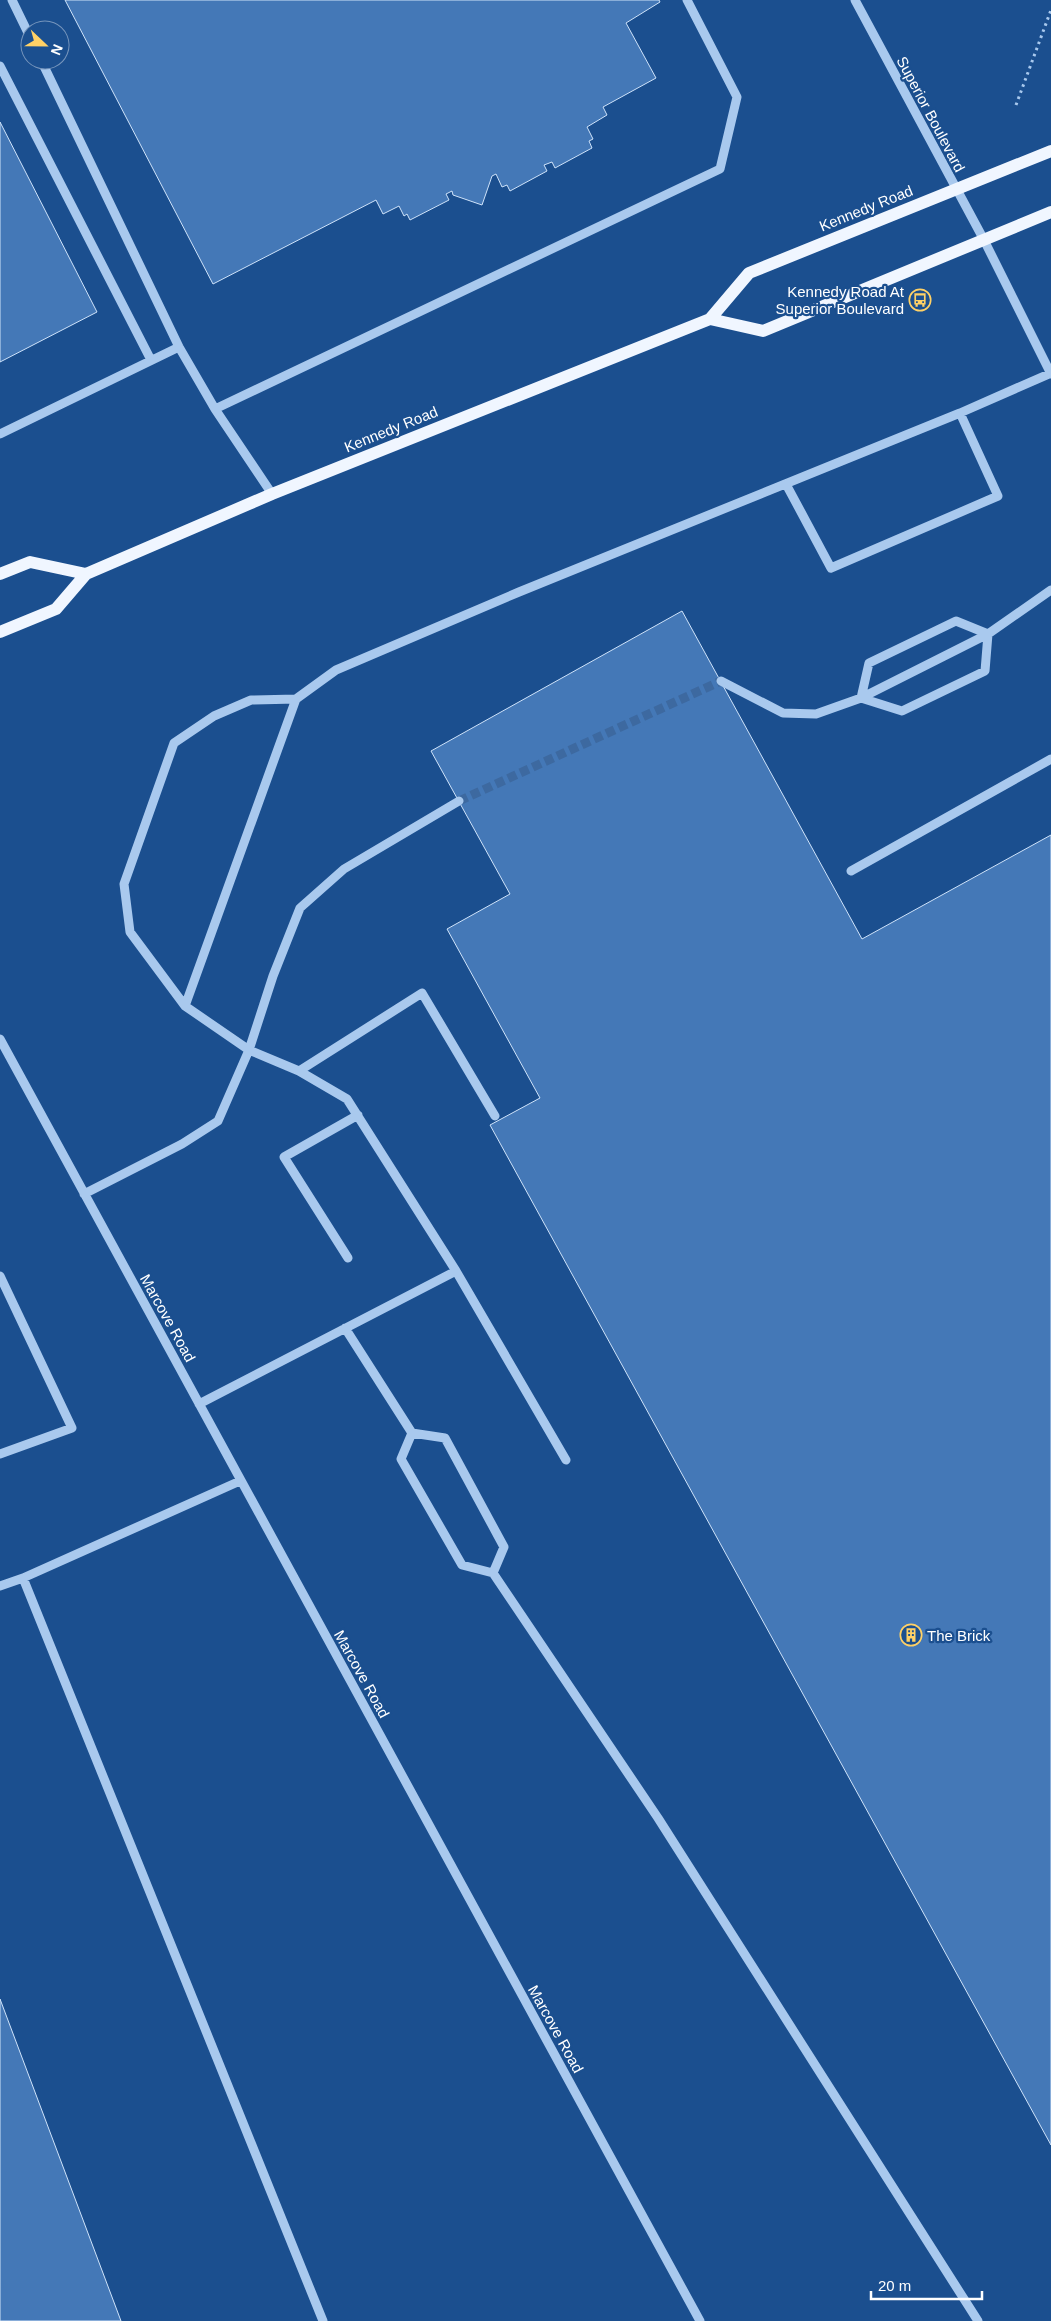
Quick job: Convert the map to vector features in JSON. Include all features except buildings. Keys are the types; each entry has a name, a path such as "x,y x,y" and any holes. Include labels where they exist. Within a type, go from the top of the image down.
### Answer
{"main road":[{"name":"Kennedy Road","path":"0,632 56,609 86,574 272,494 710,319 749,274 1051,151"},
{"path":"710,319 763,331 1051,212"},
{"path":"0,574 30,562 86,574"}],"street":[{"path":"12,0 22,20"},
{"path":"215,409 720,168 737,97 687,0"},
{"name":"Superior Boulevard","path":"855,0 984,240 1051,374"},
{"path":"0,66 152,360"},
{"path":"46,70 179,347 215,409 272,494"},
{"path":"0,434 179,347"},
{"path":"185,1006 296,699 336,670 519,592 960,413 1051,374"},
{"path":"786,484 831,568 998,496 960,413"},
{"path":"721,681 783,713 816,714 860,698 988,634 1051,590"},
{"path":"860,698 869,663 956,621 988,634"},
{"path":"860,698 902,711 985,671 988,634"},
{"path":"296,699 251,700 214,716 174,743 124,884 130,932 185,1006 249,1050 299,1071 347,1098 456,1271 566,1460"},
{"path":"851,871 1051,760"},
{"path":"84,1194 182,1144 218,1121 249,1050 273,976 300,908 344,869 459,801"},
{"path":"299,1071 422,993 495,1116"},
{"name":"Marcove Road","path":"0,1039 700,2321"},
{"path":"348,1258 284,1157 358,1115"},
{"path":"199,1404 456,1271"},
{"path":"0,1276 72,1428 0,1454"},
{"path":"344,1328 412,1433 444,1438 504,1547 493,1574"},
{"path":"412,1433 401,1459 462,1565 493,1574 658,1818 978,2321"},
{"path":"0,1586 23,1578 240,1481"},
{"path":"23,1578 323,2321"}],"path":[{"path":"1016,105 1051,10"}],"tunnel":[{"path":"459,801 721,681"}],"place":[{"name":"Kennedy Road At Superior Boulevard","path":"920,300"},
{"name":"The Brick","path":"911,1635"}]}
